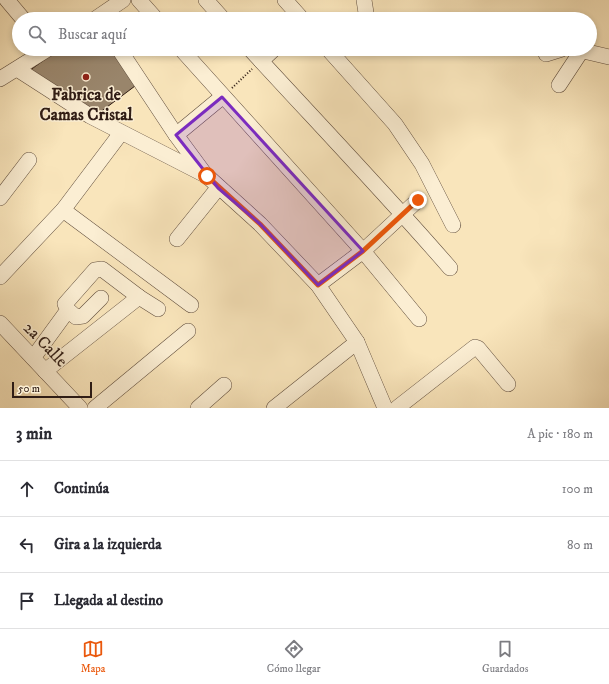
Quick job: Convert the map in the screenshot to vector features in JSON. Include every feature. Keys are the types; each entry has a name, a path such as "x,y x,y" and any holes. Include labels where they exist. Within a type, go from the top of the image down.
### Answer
{"street":[{"path":"7,0 17,12"},
{"path":"102,12 123,0"},
{"path":"139,0 150,12"},
{"path":"206,0 217,12"},
{"path":"285,0 296,12"},
{"path":"364,0 366,12"},
{"path":"597,54 609,57"},
{"path":"7,72 36,56"},
{"path":"124,56 176,135 207,176 218,188 260,224 318,285 357,342 385,408"},
{"path":"187,56 222,97 363,251 419,319"},
{"path":"256,56 450,268"},
{"path":"261,61 266,56"},
{"path":"334,56 395,124 422,164 453,225"},
{"path":"559,85 574,56"},
{"path":"7,72 121,133 207,176"},
{"path":"176,135 222,97"},
{"path":"0,277 63,210 121,133"},
{"path":"0,198 30,160"},
{"path":"177,239 218,188"},
{"path":"318,285 363,251 418,200"},
{"path":"63,210 191,305"},
{"path":"101,298 83,316 76,317 68,310 65,304 95,270 102,269 139,297 158,309"},
{"path":"45,371 139,297"},
{"path":"33,358 68,310"},
{"name":"2a Calle","path":"0,323 80,408"},
{"path":"95,408 188,331"},
{"path":"274,408 357,342"},
{"path":"397,408 475,347 478,348 508,384"},
{"path":"198,408 224,385"}],"path":[{"path":"222,97 261,61"}],"highlighted area":[{"path":"222,97 363,251 318,285 260,224 218,188 176,135"}],"building":[{"name":"Fabrica de Camas Cristal","path":"49,56 121,56 139,83 95,116 29,71"}],"place":[{"name":"Fabrica de Camas Cristal","path":"86,77"}],"route":[{"path":"207,176 218,188 260,224 318,285 363,251 418,200"}]}
